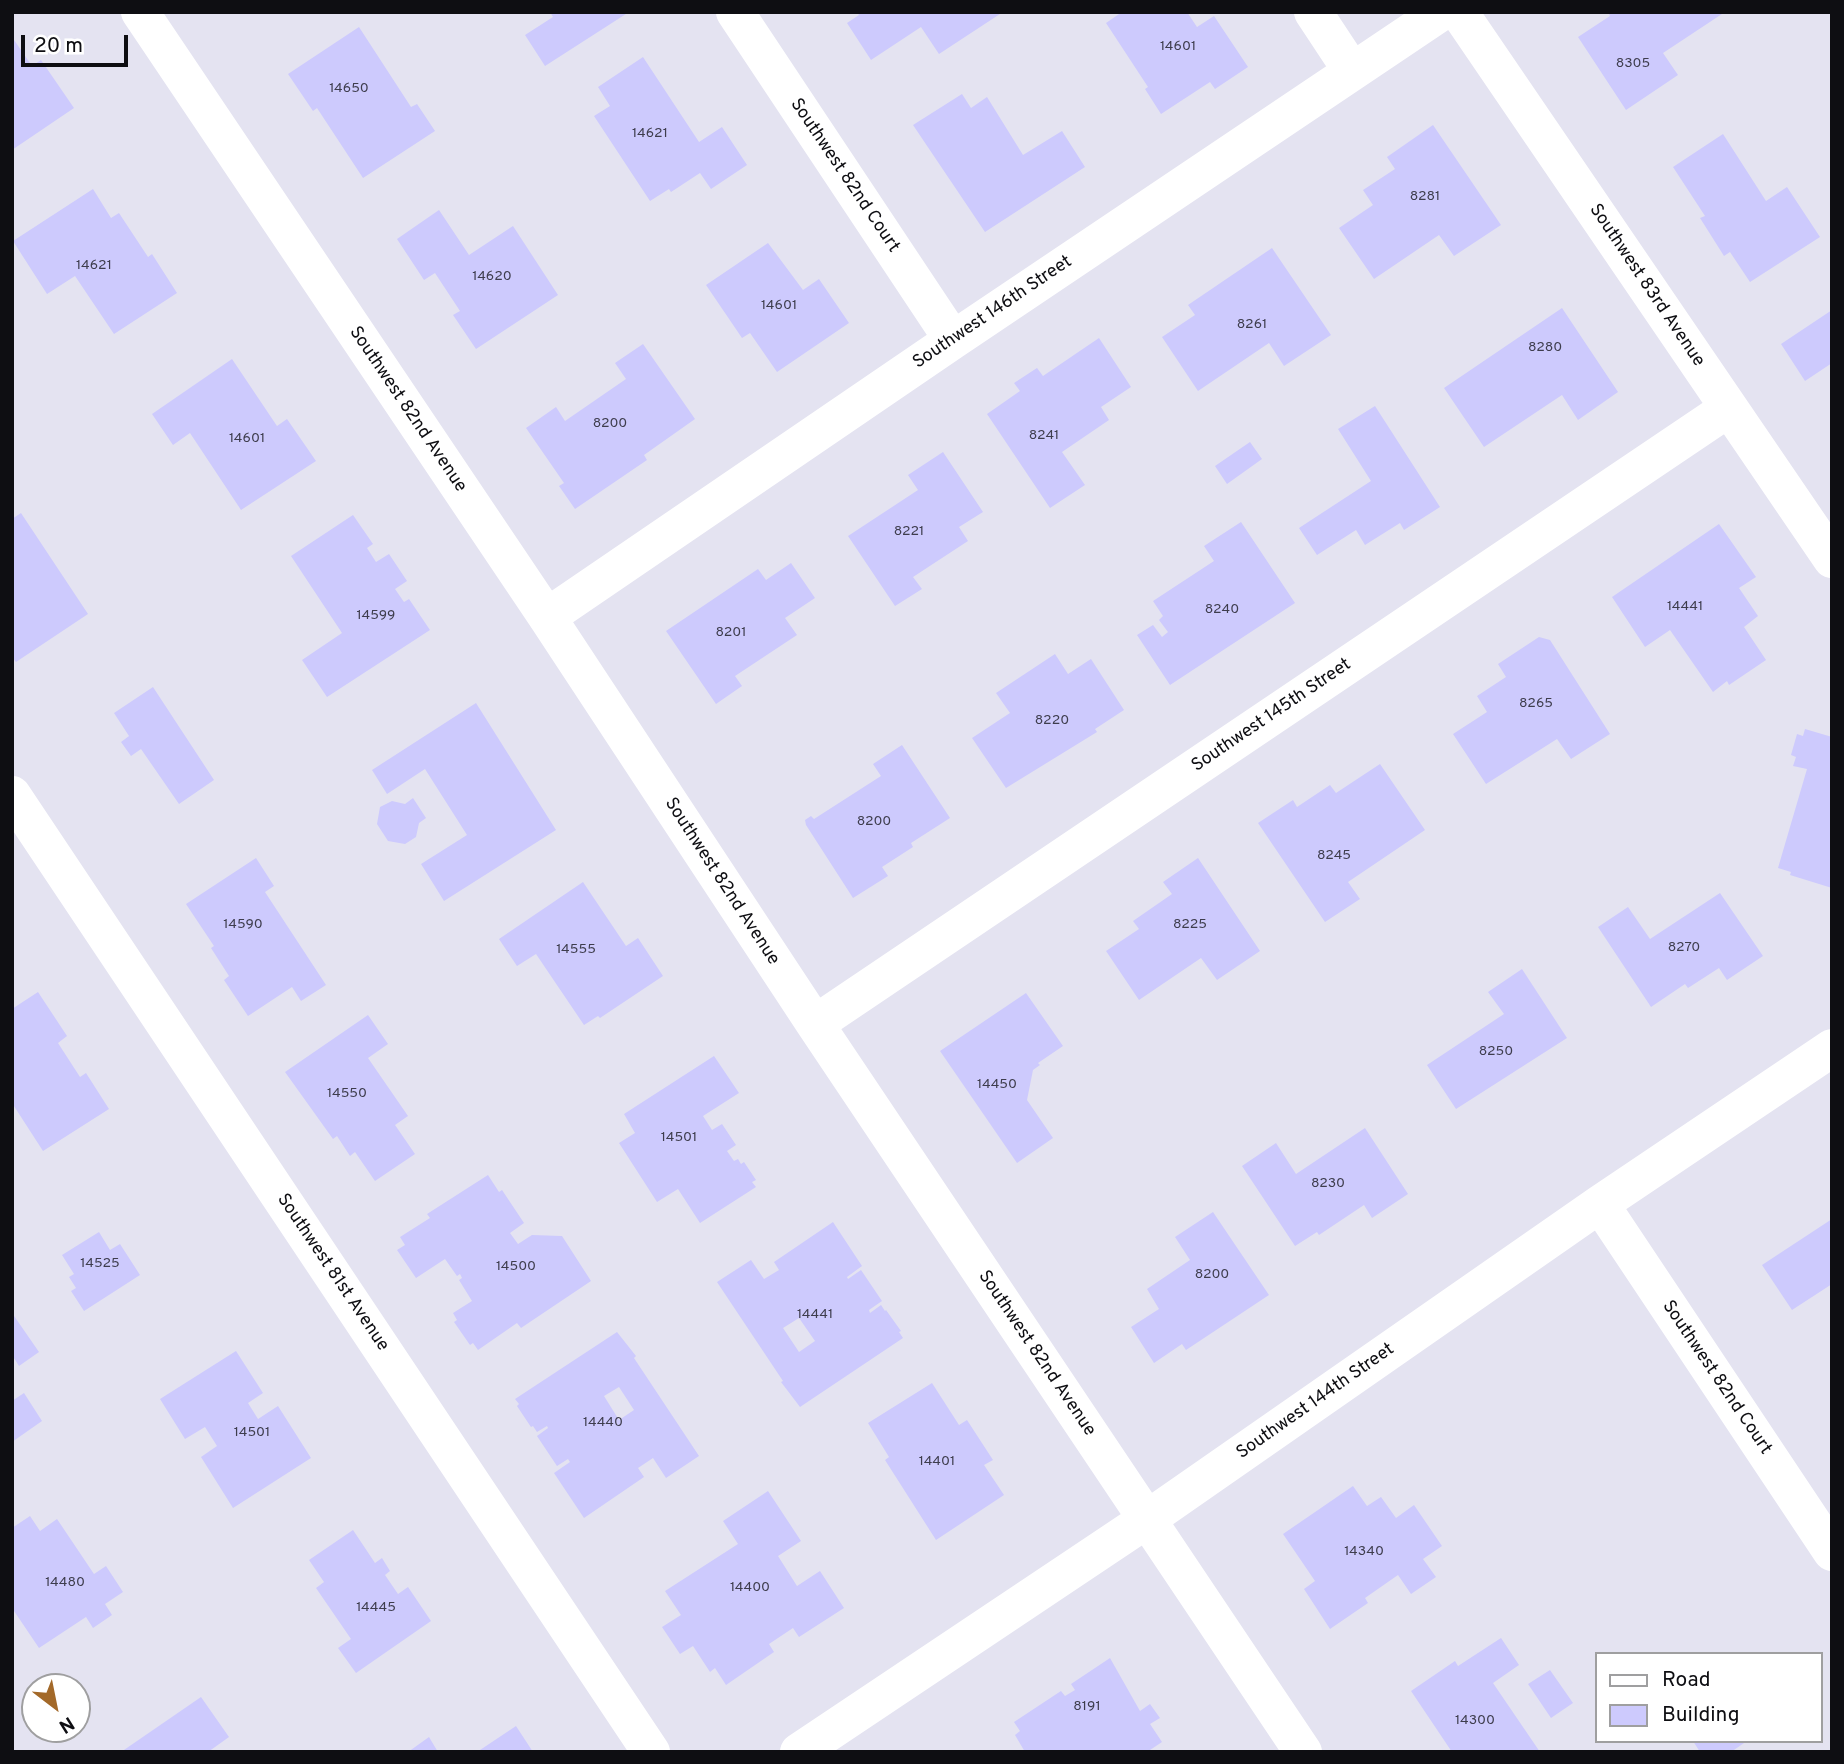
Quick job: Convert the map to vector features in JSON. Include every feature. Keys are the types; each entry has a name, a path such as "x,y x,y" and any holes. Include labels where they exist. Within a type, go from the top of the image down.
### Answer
{"street":[{"name":"Southwest 82nd Avenue","path":"140,12 547,617 815,1024 1303,1752"},
{"name":"Southwest 82nd Court","path":"736,12 953,340"},
{"path":"1313,12 1352,71"},
{"name":"Southwest 146th Street","path":"547,617 1441,12"},
{"name":"Southwest 83rd Avenue","path":"1459,12 1832,559"},
{"name":"Southwest 145th Street","path":"815,1024 1729,408"},
{"name":"Southwest 81st Avenue","path":"12,795 651,1752"},
{"name":"Southwest 144th Street","path":"799,1752 1146,1520 1600,1205 1832,1048"},
{"name":"Southwest 82nd Court","path":"1600,1205 1832,1552"}],"building":[{"path":"550,12 629,12 545,66 525,35 553,17"},
{"path":"857,12 1003,12 939,54 921,27 871,60 847,23 859,15"},
{"path":"1122,12 1187,12 1197,27 1214,16 1248,67 1215,89 1210,82 1161,114 1145,89 1148,87 1106,23"},
{"path":"1608,12 1725,12 1663,53 1678,75 1626,110 1578,37 1610,16"},
{"path":"359,27 411,107 417,104 435,131 363,178 317,108 313,111 288,74"},
{"path":"12,37 32,66 41,60 74,108 12,150"},
{"path":"643,57 699,142 722,127 747,165 711,189 700,173 671,192 669,189 650,201 594,116 610,106 598,87"},
{"path":"962,94 971,108 987,97 1023,155 1062,131 1085,167 985,232 913,125"},
{"path":"1433,125 1501,225 1454,256 1439,235 1374,279 1339,228 1373,205 1363,190 1395,169 1387,157"},
{"path":"1723,134 1766,201 1787,187 1820,237 1750,282 1730,252 1724,256 1700,218 1705,216 1673,167"},
{"path":"93,189 111,218 119,213 148,257 152,254 177,293 114,334 75,276 47,294 13,241"},
{"path":"439,210 469,255 513,226 558,295 476,349 453,315 460,311 435,273 424,280 397,239"},
{"path":"768,243 803,290 819,279 849,323 777,372 750,333 742,338 706,285"},
{"path":"1272,248 1331,335 1284,366 1269,343 1198,391 1162,337 1195,315 1188,305"},
{"path":"1562,308 1618,392 1578,420 1562,395 1484,447 1444,388"},
{"path":"1832,310 1832,363 1805,381 1781,344"},
{"path":"1099,338 1131,387 1101,407 1109,420 1062,452 1085,485 1050,508 987,414 1020,391 1014,383 1037,368 1043,376"},
{"path":"643,344 695,419 644,455 647,460 575,509 559,486 564,483 526,428 556,407 565,421 626,379 615,363"},
{"path":"232,359 277,426 287,419 316,461 241,510 190,433 173,445 152,414"},
{"path":"1375,406 1440,507 1404,530 1400,523 1365,545 1356,530 1317,555 1299,528 1371,481 1338,429"},
{"path":"1250,442 1262,459 1227,484 1215,466"},
{"path":"943,452 983,512 959,527 968,541 913,577 922,589 895,606 848,536 918,490 908,475"},
{"path":"21,513 88,614 16,662 12,657 12,519"},
{"path":"353,515 373,544 367,548 376,562 389,554 407,581 395,589 404,602 409,599 430,630 327,697 302,660 342,633 291,556"},
{"path":"1241,522 1295,603 1170,685 1137,635 1153,625 1162,637 1168,632 1159,620 1163,616 1153,601 1214,561 1204,546"},
{"path":"1719,524 1756,577 1739,588 1758,616 1744,627 1766,660 1729,685 1727,681 1713,692 1670,630 1645,647 1612,597"},
{"path":"791,563 815,598 785,618 797,635 735,676 742,686 716,704 666,631 758,569 766,580"},
{"path":"1539,637 1550,640 1610,734 1571,759 1557,739 1486,784 1453,734 1487,712 1477,696 1506,677 1498,664"},
{"path":"1055,654 1068,674 1091,659 1124,710 1095,729 1097,732 1006,788 972,738 1010,713 996,693"},
{"path":"153,687 214,780 179,804 141,749 131,756 121,742 129,736 114,713"},
{"path":"476,703 556,830 444,901 421,864 467,835 425,769 387,794 372,770"},
{"path":"1805,729 1832,737 1832,888 1790,875 1791,872 1778,868 1807,769 1793,766 1796,757 1791,755 1797,734 1803,736"},
{"path":"902,745 950,818 911,843 913,847 882,867 888,876 853,898 805,820 811,816 814,819 881,776 873,764"},
{"path":"1380,764 1425,830 1348,882 1360,899 1325,922 1258,823 1293,800 1297,807 1330,785 1336,793"},
{"path":"413,798 426,818 419,823 416,837 405,844 388,841 377,824 380,807 392,801 405,804"},
{"path":"256,858 274,886 265,892 326,985 301,1001 292,987 248,1016 224,980 229,976 211,948 214,946 186,904"},
{"path":"1198,858 1260,951 1217,980 1201,958 1139,1000 1106,951 1139,929 1133,921 1172,894 1163,882"},
{"path":"583,882 626,946 638,938 663,976 600,1018 598,1016 584,1025 536,954 517,966 499,939"},
{"path":"1720,893 1763,956 1727,980 1719,968 1688,988 1685,984 1651,1007 1598,927 1628,907 1650,939"},
{"path":"1522,969 1567,1038 1456,1109 1427,1065 1504,1014 1488,992"},
{"path":"38,992 67,1036 58,1043 80,1077 86,1073 109,1109 43,1151 12,1103 12,1009"},
{"path":"1026,993 1063,1046 1038,1063 1040,1065 1033,1070 1027,1100 1053,1138 1017,1163 940,1051"},
{"path":"368,1015 388,1044 368,1058 408,1116 395,1125 415,1154 375,1181 355,1152 350,1156 337,1136 333,1139 285,1072"},
{"path":"714,1056 739,1093 703,1116 712,1130 722,1124 736,1145 727,1151 734,1161 738,1159 741,1164 744,1162 756,1180 752,1182 756,1187 700,1223 678,1189 657,1202 619,1143 635,1133 624,1114"},
{"path":"1365,1128 1408,1194 1372,1218 1364,1205 1319,1235 1317,1232 1295,1246 1242,1166 1276,1143 1296,1174"},
{"path":"488,1175 499,1192 502,1190 524,1223 510,1233 518,1244 532,1235 562,1236 591,1281 521,1328 517,1323 478,1350 473,1343 470,1345 454,1322 457,1320 453,1313 472,1301 459,1280 462,1278 460,1274 457,1276 445,1259 416,1278 397,1250 405,1245 400,1237 430,1218 427,1214"},
{"path":"1213,1212 1269,1295 1186,1350 1182,1344 1154,1363 1131,1327 1159,1309 1147,1289 1190,1260 1175,1237"},
{"path":"1832,1219 1832,1284 1792,1310 1762,1265"},
{"path":"833,1222 862,1266 847,1277 848,1279 861,1270 882,1301 869,1310 870,1313 881,1305 901,1331 899,1332 903,1338 800,1407 717,1282 751,1260 764,1279 779,1270 774,1262","holes":["799,1318 815,1341 799,1352 783,1328"]},
{"path":"99,1232 110,1250 120,1244 140,1275 84,1311 71,1291 76,1288 69,1277 74,1274 62,1255"},
{"path":"12,1313 39,1352 19,1366 12,1355"},
{"path":"617,1332 636,1356 634,1358 699,1456 666,1478 653,1458 638,1468 644,1477 584,1518 554,1473 570,1462 568,1459 557,1466 537,1436 548,1428 547,1426 537,1432 531,1427 515,1399","holes":["619,1387 634,1410 619,1420 604,1396"]},
{"path":"236,1351 263,1393 248,1403 258,1419 278,1406 311,1458 233,1508 201,1457 217,1446 205,1427 185,1439 160,1399"},
{"path":"932,1383 959,1425 967,1420 993,1460 984,1465 1004,1495 936,1540 885,1460 889,1457 868,1423"},
{"path":"24,1393 42,1421 12,1442 12,1401"},
{"path":"1353,1486 1367,1506 1381,1497 1396,1518 1414,1505 1442,1546 1423,1559 1436,1577 1411,1594 1398,1575 1365,1598 1368,1603 1330,1629 1304,1589 1315,1581 1283,1534"},
{"path":"768,1491 801,1541 778,1556 797,1586 820,1571 844,1608 799,1637 793,1628 769,1644 774,1652 726,1685 715,1668 710,1672 693,1646 680,1654 662,1627 681,1615 665,1591 738,1544 723,1521"},
{"path":"30,1516 40,1531 57,1519 94,1574 106,1566 123,1592 105,1604 112,1615 93,1628 86,1617 39,1648 12,1608 12,1528"},
{"path":"353,1530 375,1563 382,1558 390,1571 385,1575 398,1594 408,1587 431,1621 356,1673 338,1648 351,1639 316,1588 324,1582 309,1560"},
{"path":"1501,1638 1519,1665 1493,1683 1540,1752 1452,1752 1411,1691 1455,1661 1458,1666"},
{"path":"1110,1658 1140,1711 1150,1704 1160,1718 1150,1724 1162,1742 1147,1752 1025,1752 1015,1735 1020,1731 1014,1722 1061,1691 1065,1696 1075,1690 1071,1684"},
{"path":"1550,1670 1573,1703 1551,1718 1528,1684"},
{"path":"201,1697 229,1737 208,1752 121,1752"},
{"path":"516,1726 533,1752 477,1752"},
{"path":"429,1737 438,1752 408,1752"},
{"path":"1694,1743 1744,1743 1731,1752 1700,1752"}]}
